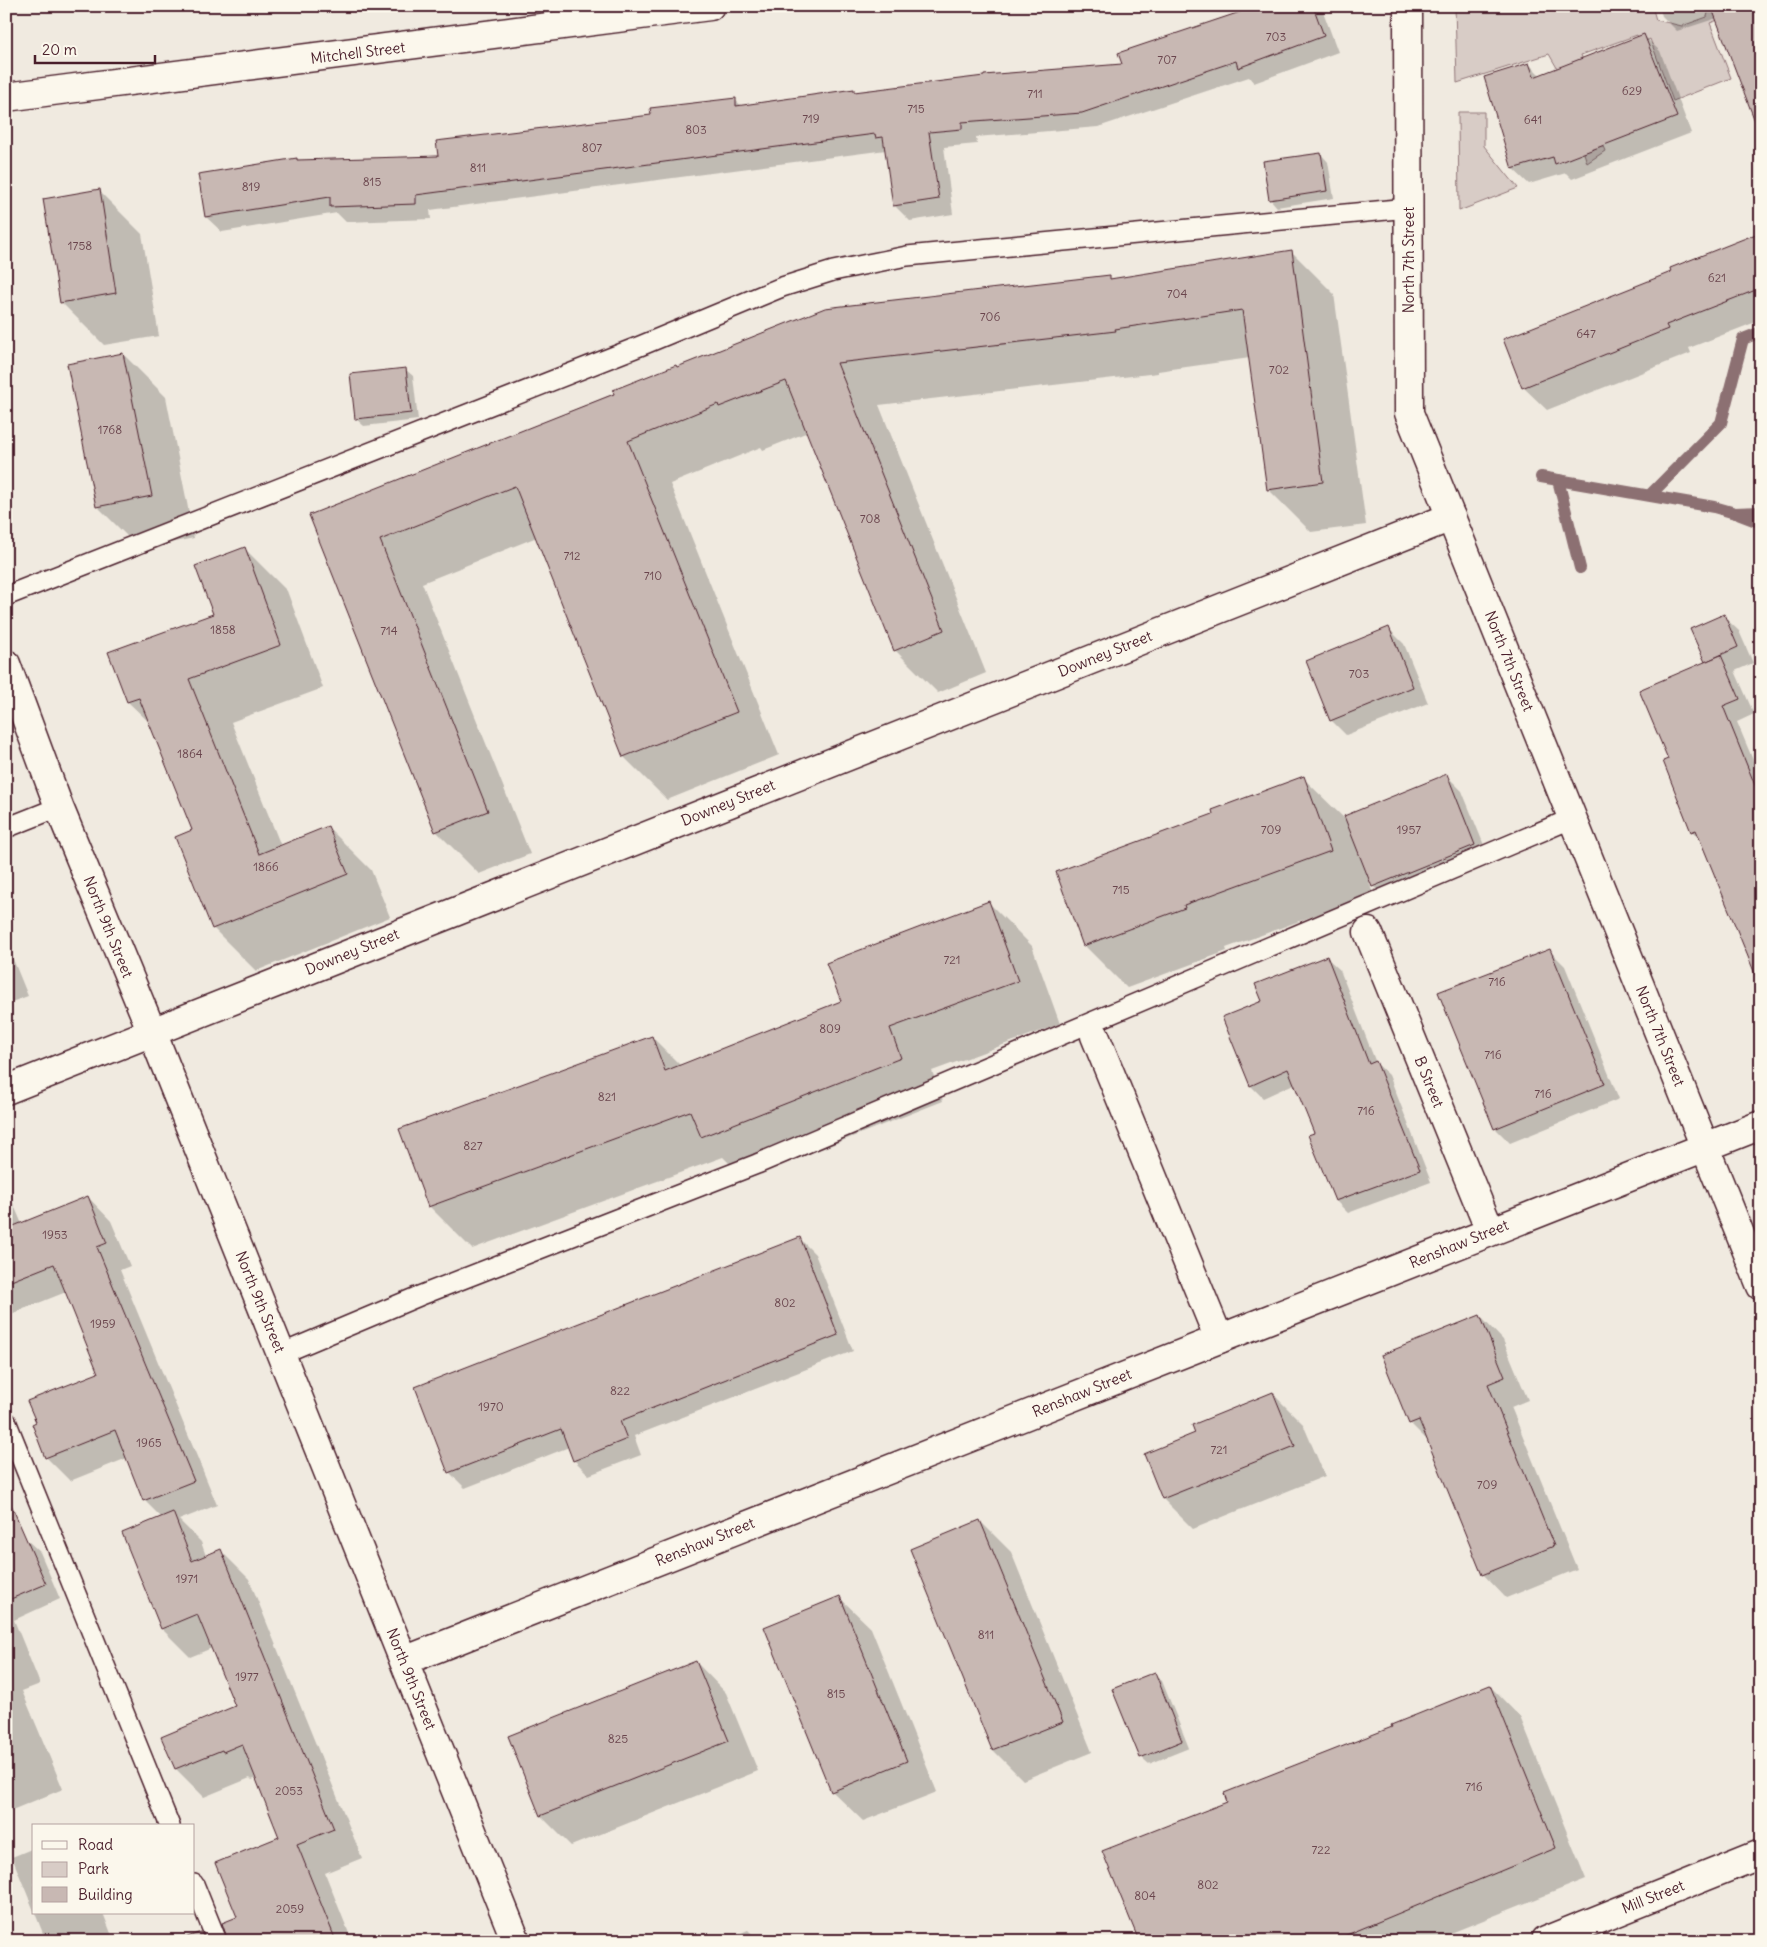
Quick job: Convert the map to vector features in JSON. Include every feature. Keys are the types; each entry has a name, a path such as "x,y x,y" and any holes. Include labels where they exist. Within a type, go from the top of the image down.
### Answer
{"street":[{"name":"Mitchell Street","path":"6,97 710,6"},
{"name":"North 7th Street","path":"1408,6 1409,412 1761,1286"},
{"name":"Downey Street","path":"6,1090 1451,517"},
{"name":"North 9th Street","path":"6,664 59,807 152,1032 516,1941"},
{"name":"B Street","path":"1368,932 1490,1231"},
{"path":"1095,1036 1220,1339"},
{"name":"Renshaw Street","path":"404,1661 1761,1125"},
{"name":"Mill Street","path":"1545,1941 1761,1854"}],"lane":[{"path":"6,596 640,346 782,287 833,270 907,256 1408,208"},
{"path":"6,828 59,807"},
{"path":"281,1354 419,1296 757,1164 1572,818"},
{"path":"6,1421 169,1824"},
{"path":"195,1886 217,1941"}],"green space":[{"path":"1455,6 1652,6 1656,20 1682,26 1707,17 1709,9 1717,6 1754,6 1710,23 1731,78 1673,101 1650,39 1646,41 1653,76 1637,35 1581,55 1598,99 1586,104 1605,151 1587,163 1560,73 1549,54 1457,83"},
{"path":"1458,112 1484,112 1484,146 1518,188 1459,211"}],"building":[{"path":"1258,6 1313,6 1324,36 1238,68 1236,61 1082,113 962,122 962,129 929,132 939,199 893,206 883,137 876,138 875,134 416,195 416,204 330,207 330,197 205,217 198,174 297,158 297,160 438,156 436,141 651,115 650,108 736,98 736,106 854,89 854,92 984,75 1122,64 1118,53"},
{"path":"1711,6 1761,6 1761,128 1758,129"},
{"path":"1644,34 1677,117 1555,164 1553,157 1512,169 1484,77 1529,63 1534,77"},
{"path":"1321,153 1327,191 1269,200 1263,161"},
{"path":"100,189 116,293 60,303 43,199"},
{"path":"1761,232 1761,288 1666,325 1668,329 1522,388 1503,339 1671,272 1670,268"},
{"path":"1292,250 1323,482 1267,490 1242,310 1115,329 1116,331 837,363 944,630 894,651 786,381 719,407 718,404 628,441 737,712 623,757 515,486 380,540 488,811 435,832 309,515 614,394 613,390 676,365 677,367 825,308 1110,275 1110,279"},
{"path":"123,353 152,496 96,507 67,364"},
{"path":"406,368 411,413 355,419 350,374"},
{"path":"245,547 281,645 189,679 259,854 328,826 348,874 212,929 175,837 192,830 139,698 127,702 108,652 213,614 195,566"},
{"path":"1724,614 1738,647 1705,662 1690,629"},
{"path":"1389,627 1413,687 1330,721 1306,661"},
{"path":"1721,655 1740,699 1723,706 1761,800 1760,986 1696,830 1691,832 1663,761 1668,759 1639,690"},
{"path":"1447,774 1475,845 1372,887 1344,816"},
{"path":"1304,776 1331,851 1184,905 1185,908 1083,946 1056,872 1213,814 1212,810"},
{"path":"989,901 1018,981 890,1028 901,1058 701,1137 690,1111 428,1207 399,1129 652,1036 665,1071 841,1001 826,963"},
{"path":"1550,949 1605,1084 1494,1129 1438,992"},
{"path":"1327,956 1369,1064 1376,1061 1420,1170 1335,1201 1308,1135 1314,1133 1288,1069 1250,1086 1222,1017 1262,1001 1255,984"},
{"path":"88,1196 107,1243 97,1247 194,1481 143,1501 115,1430 45,1458 32,1424 36,1422 27,1401 98,1373 54,1264 6,1283 6,1229"},
{"path":"800,1237 838,1335 620,1421 627,1439 573,1461 561,1429 448,1473 415,1387"},
{"path":"1480,1315 1505,1377 1488,1384 1554,1546 1482,1575 1419,1420 1409,1424 1381,1355"},
{"path":"1273,1392 1295,1446 1162,1499 1144,1454 1195,1433 1192,1425"},
{"path":"6,1493 46,1584 6,1601"},
{"path":"173,1512 192,1561 221,1549 334,1829 297,1844 336,1941 228,1941 222,1923 237,1917 215,1863 279,1837 242,1744 175,1769 161,1737 235,1706 197,1614 161,1629 122,1533"},
{"path":"980,1520 1063,1722 992,1750 910,1549"},
{"path":"840,1596 907,1761 831,1792 764,1627"},
{"path":"696,1661 729,1741 540,1816 508,1736"},
{"path":"1155,1672 1182,1741 1140,1758 1112,1689"},
{"path":"1490,1685 1556,1848 1332,1941 1139,1941 1102,1851 1227,1802 1224,1793 1392,1727 1391,1725"},
{"path":"201,1932 205,1941 183,1941 182,1939"}],"waterway":[{"path":"1650,495 1721,423 1743,339 1761,332"},
{"path":"1541,477 1714,507 1735,513 1761,512"},
{"path":"1558,480 1580,568"},
{"path":"1740,515 1761,523"}]}
